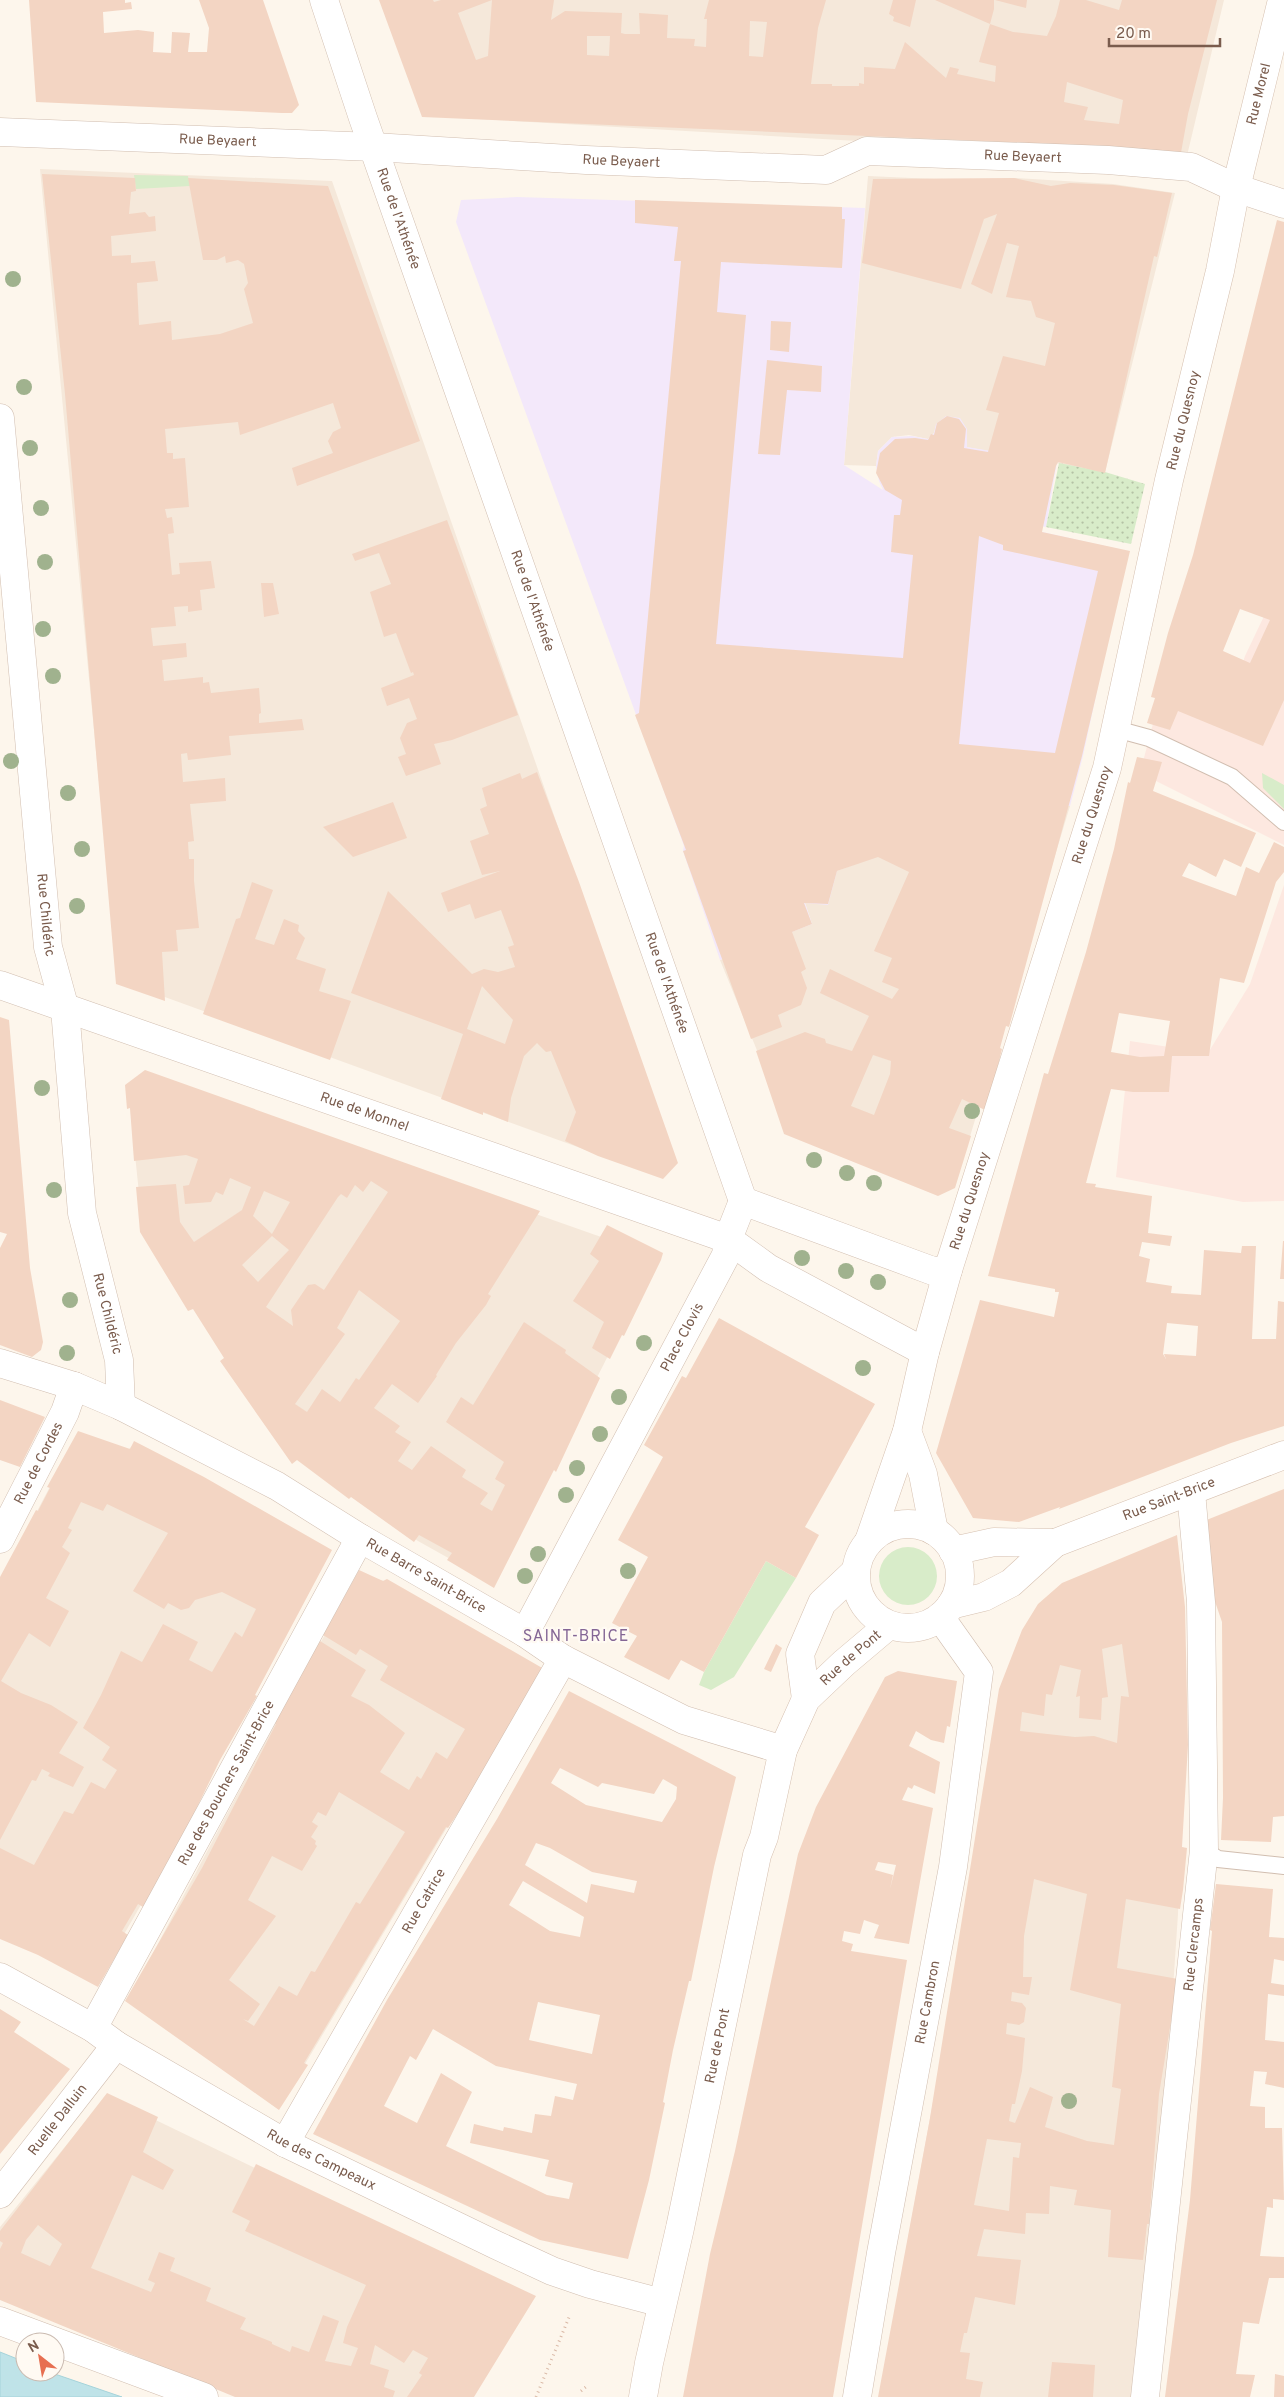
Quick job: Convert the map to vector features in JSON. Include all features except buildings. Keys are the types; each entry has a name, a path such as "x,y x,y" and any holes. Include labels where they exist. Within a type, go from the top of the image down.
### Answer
{"street":[{"name":"Rue de l'Athénée","path":"324,0 743,1201"},
{"name":"Rue Morel","path":"1236,188 1282,0"},
{"name":"Rue Beyaert","path":"0,132 374,147 586,160 826,170 867,152 1108,160 1191,167 1236,188 1284,204"},
{"name":"Rue du Quesnoy","path":"869,1541 907,1431 925,1352 948,1270 1107,768 1169,480 1220,271 1236,188"},
{"name":"Rue Childéric","path":"0,418 48,947 65,1009 82,1213 120,1360 121,1406"},
{"name":"Rue de Monnel","path":"0,985 728,1240"},
{"name":"Place Clovis","path":"525,1633 726,1255 728,1240 743,1201"},
{"path":"743,1201 933,1271 948,1270"},
{"path":"728,1240 768,1268 925,1352"},
{"name":"Rue Barre Saint-Brice","path":"0,1363 74,1386 121,1406 277,1486 360,1538 525,1633 563,1659 684,1720 783,1750"},
{"name":"Rue de Cordes","path":"0,1539 65,1412 74,1386"},
{"path":"907,1431 924,1474 934,1531"},
{"name":"Rue Saint-Brice","path":"946,1611 984,1597 1010,1583 1055,1543 1284,1455"},
{"name":"Rue Clercamps","path":"1145,2397 1204,1850 1201,1602 1191,1492"},
{"path":"889,1625 868,1611 858,1592 856,1570 860,1554 869,1541 889,1528 912,1524 934,1531 953,1551 959,1567 960,1583 946,1611"},
{"name":"Rue des Bouchers Saint-Brice","path":"93,2028 360,1538"},
{"name":"Rue Saint-Brice","path":"953,1551 994,1542 1055,1543"},
{"name":"Rue de Pont","path":"806,1699 800,1654 822,1603 856,1570"},
{"name":"Rue de Pont","path":"643,2397 757,1855 764,1837 783,1750 806,1699 844,1662 889,1625 904,1628 925,1626 946,1611"},
{"name":"Rue Cambron","path":"858,2397 881,2253 953,1867 979,1672 946,1611"},
{"name":"Rue Catrice","path":"285,2143 563,1659"},
{"name":"Rue des Campeaux","path":"0,1976 93,2028 116,2045 285,2143 552,2271 613,2292 662,2303"},
{"name":"Ruelle Dalluin","path":"0,2194 116,2045"},
{"path":"0,2321 204,2397"}],"lane":[{"path":"1116,729 1148,738 1232,777 1284,822"},
{"path":"1204,1850 1218,1859 1284,1866"}],"path":[{"path":"536,2397 570,2315"},
{"path":"581,2391 588,2385"}],"shaded area":[{"path":"385,0 1224,0 1186,160 426,116"},
{"path":"40,169 332,181 676,1164 663,1178 118,980"},
{"path":"868,176 956,180 1014,178 1113,184 1175,193 1105,472 966,447 967,429 937,424 934,433 928,439 909,435 892,437 878,451 876,466 844,465"},
{"path":"517,197 865,208 844,465 883,490 876,466 878,451 892,437 912,436 928,439 934,433 936,424 946,416 960,418 967,429 967,447 1057,462 1046,527 1007,519 1012,525 1127,551 1083,756 1070,806 940,792 837,871 828,905 805,903 812,924 720,960 683,851 684,846 456,222 461,200"},
{"path":"1265,614 1284,615 1284,845 1140,773 1160,697 1224,717 1245,656"},
{"path":"1045,803 1070,806 955,1186 790,1131 720,960 812,924 805,903 837,871 885,853"},
{"path":"1284,885 1284,1201 1243,1202 1116,1177 1130,1041 1208,1053 1250,984"},
{"path":"128,1087 533,1213 658,1257 493,1583 418,1541 298,1456 143,1232"},
{"path":"78,1433 127,1451 135,1443 329,1552 161,1870 96,1983 0,1934 0,1582"},
{"path":"1174,1540 1184,1761 1178,1914 1171,2018 1134,2397 879,2397 942,2053 1008,1674"},
{"path":"359,1574 388,1582 542,1669 278,2109 128,2000 277,1720"},
{"path":"106,2096 385,2231 464,2397 244,2397 0,2296 0,2227"}],"green space":[{"path":"134,175 188,176 190,186 136,189"},
{"path":"1059,463 1105,472 1145,484 1131,544 1046,527"},
{"path":"1262,773 1284,785 1284,809 1263,788"},
{"path":"902,1547 914,1547 929,1555 937,1570 937,1582 929,1597 914,1605 902,1605 887,1597 879,1582 879,1570 887,1555"},
{"path":"766,1561 796,1578 734,1677 711,1690 699,1685 704,1672"}],"water":[{"path":"0,2352 15,2358 15,2382 65,2382 65,2377 122,2397 0,2397"}],"district":[{"name":"SAINT-BRICE","path":"576,1637"}]}
